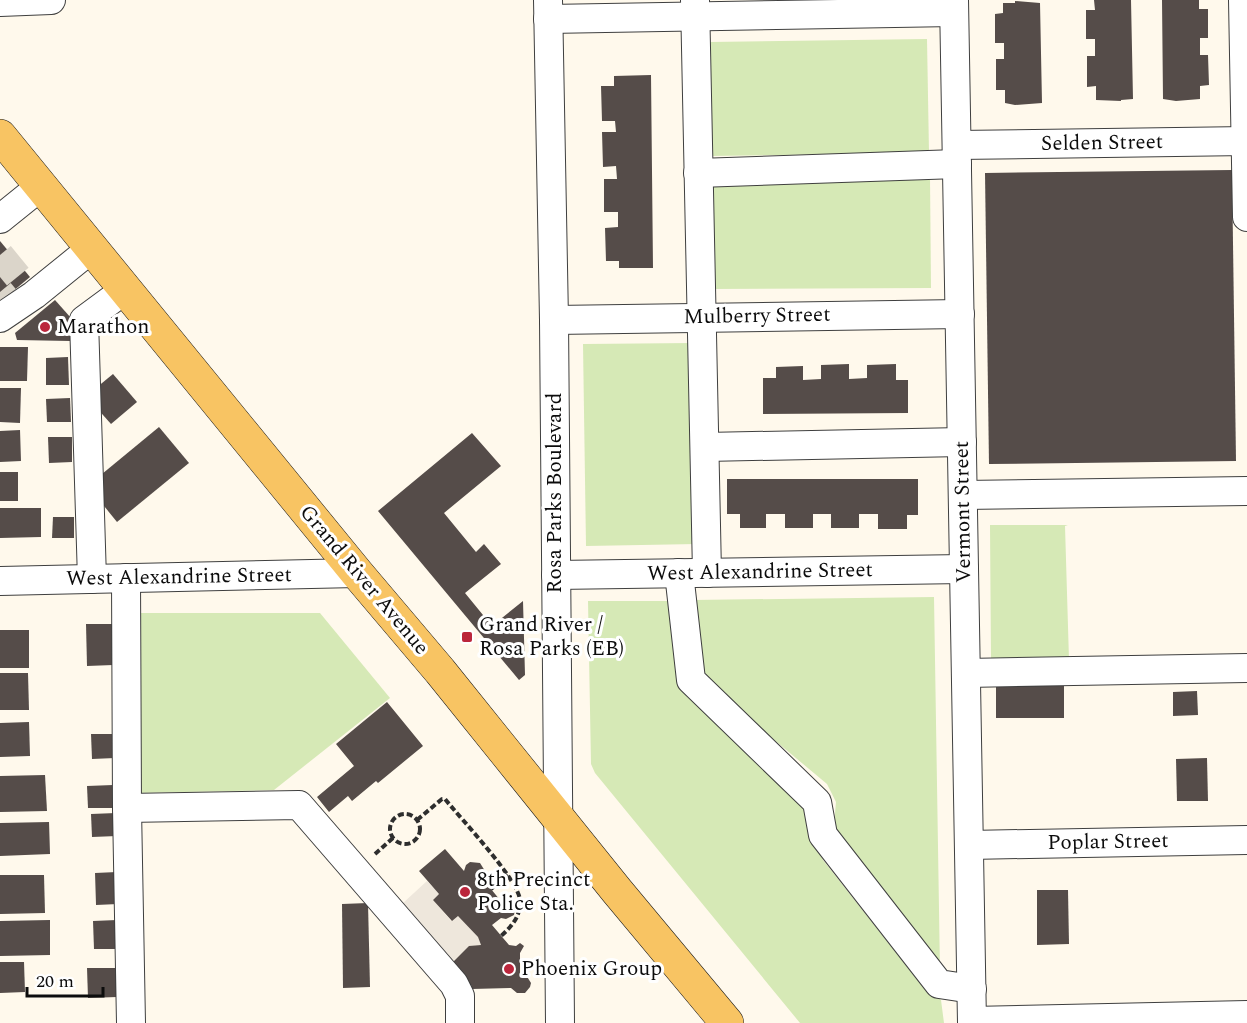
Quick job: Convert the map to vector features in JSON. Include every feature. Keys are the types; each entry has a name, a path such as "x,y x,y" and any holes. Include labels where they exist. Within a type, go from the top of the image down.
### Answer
{"main road":[{"name":"Grand River Avenue","path":"5,152 41,186 728,1023"}],"street":[{"path":"0,2 51,0"},
{"path":"1243,0 1247,217"},
{"path":"548,9 954,6"},
{"name":"Vermont Street","path":"954,6 972,1022"},
{"path":"695,8 700,317 705,447 693,573 691,680 817,802 823,835 939,984 972,989"},
{"name":"Rosa Parks Boulevard","path":"548,9 554,320 560,1023"},
{"name":"Selden Street","path":"698,173 957,154 1246,141"},
{"path":"0,219 41,186"},
{"path":"15,301 92,248"},
{"path":"92,579 84,320 126,289"},
{"name":"Mulberry Street","path":"554,320 960,314"},
{"path":"705,447 962,442"},
{"path":"963,495 1247,491"},
{"name":"West Alexandrine Street","path":"556,575 964,569"},
{"name":"West Alexandrine Street","path":"0,581 357,573"},
{"path":"126,578 131,1023"},
{"path":"966,673 1247,668"},
{"path":"127,808 299,805 454,984 460,996 460,1023"},
{"name":"Poplar Street","path":"969,845 1247,840"},
{"path":"972,1022 1247,1015"}],"path":[{"path":"417,820 442,799 445,800 507,875 518,892 519,908 515,921 501,936"},
{"path":"407,814 417,820 420,831 413,842 401,844 392,836 390,829 395,817 407,814"},
{"path":"491,889 507,875"}],"green space":[{"path":"927,39 929,153 710,156 709,42"},
{"path":"930,177 931,288 712,289 711,178"},
{"path":"693,343 697,544 586,546 583,344"},
{"path":"990,525 1068,525 1065,526 1069,660 991,661"},
{"path":"934,597 940,971 833,835 836,802 827,784 699,677 693,600"},
{"path":"588,601 674,601 687,690 806,804 810,829 823,860 923,987 941,1000 944,1023 800,1023 595,773 591,764"},
{"path":"136,613 320,613 390,698 274,790 138,793"}],"shaded area":[{"path":"427,881 439,894 433,900 451,921 458,916 478,937 481,945 470,946 452,962 402,904"}],"building":[{"path":"1094,0 1131,0 1133,99 1096,100 1096,86 1087,87 1087,56 1095,56 1095,39 1086,39 1086,10 1095,10"},
{"path":"1162,0 1199,0 1199,9 1208,9 1208,38 1200,38 1200,55 1208,55 1209,85 1200,86 1200,99 1176,101 1163,99"},
{"path":"1015,1 1040,3 1042,103 1015,105 1005,103 1005,90 996,90 996,59 1004,59 1004,43 995,43 995,14 1003,13 1003,3 1015,3"},
{"path":"651,75 653,268 619,268 619,261 606,261 605,228 618,227 618,212 604,212 604,179 617,179 616,166 603,167 602,132 616,132 615,121 602,121 601,86 614,86 614,76"},
{"path":"1232,170 1236,461 989,464 985,173"},
{"path":"0,241 30,277 0,302"},
{"path":"55,300 71,318 70,341 17,340 15,333"},
{"path":"0,347 28,347 27,381 0,381"},
{"path":"68,357 69,385 46,385 46,358"},
{"path":"849,364 849,379 867,378 867,365 896,364 896,380 908,380 908,413 763,414 763,378 776,378 776,367 803,366 803,380 821,379 821,365"},
{"path":"113,374 137,402 111,424 95,406 96,388"},
{"path":"0,388 21,388 20,423 0,422"},
{"path":"70,398 71,422 47,422 46,399"},
{"path":"159,427 189,463 117,522 100,501 102,474"},
{"path":"20,430 21,461 0,462 0,431"},
{"path":"472,433 501,466 444,513 476,552 484,544 501,564 465,593 492,626 523,601 525,675 519,680 378,511"},
{"path":"48,437 72,437 72,462 49,463"},
{"path":"0,472 18,472 18,501 0,501"},
{"path":"727,479 918,479 918,515 907,515 907,529 878,529 878,514 859,514 859,528 831,528 831,514 813,514 813,528 785,528 785,514 766,514 766,528 740,528 740,514 727,514"},
{"path":"0,508 41,508 41,537 0,538"},
{"path":"53,517 74,517 74,538 52,538"},
{"path":"86,624 112,624 113,665 87,666"},
{"path":"0,630 29,630 29,668 0,668"},
{"path":"0,673 28,673 29,710 0,710"},
{"path":"1064,682 1064,718 996,718 996,683"},
{"path":"1197,691 1198,715 1173,716 1173,692"},
{"path":"387,702 423,746 378,783 376,781 352,801 348,796 329,812 317,797 354,766 336,744"},
{"path":"29,722 30,756 0,757 0,723"},
{"path":"91,734 114,734 115,758 92,759"},
{"path":"1207,758 1208,801 1177,801 1176,759"},
{"path":"45,775 47,811 0,812 0,776"},
{"path":"113,785 114,808 88,808 87,786"},
{"path":"116,813 117,836 92,837 91,814"},
{"path":"49,822 50,854 0,856 0,823"},
{"path":"445,849 464,871 470,862 480,863 485,871 482,878 500,900 508,898 516,904 514,915 506,919 501,918 492,925 509,945 516,946 520,943 524,946 520,953 520,973 526,975 531,983 525,993 517,993 511,988 472,989 471,985 468,987 450,965 469,946 481,945 478,937 458,916 452,921 433,900 439,894 419,871"},
{"path":"117,872 118,904 96,905 95,873"},
{"path":"0,875 44,875 45,913 0,914"},
{"path":"1037,890 1068,890 1069,944 1037,945"},
{"path":"368,903 370,987 343,988 342,904"},
{"path":"50,920 50,955 0,956 0,921"},
{"path":"117,920 117,949 94,949 93,921"},
{"path":"0,962 24,962 25,992 0,993"},
{"path":"87,968 117,968 117,997 88,998"}],"tunnel":[{"path":"0,255 23,283"},
{"path":"0,292 5,298"}],"place":[{"name":"Marathon","path":"45,327"},
{"name":"Grand River / Rosa Parks (EB)","path":"467,637"},
{"name":"8th Precinct Police Sta.","path":"465,892"},
{"name":"Phoenix Group","path":"509,969"}]}
